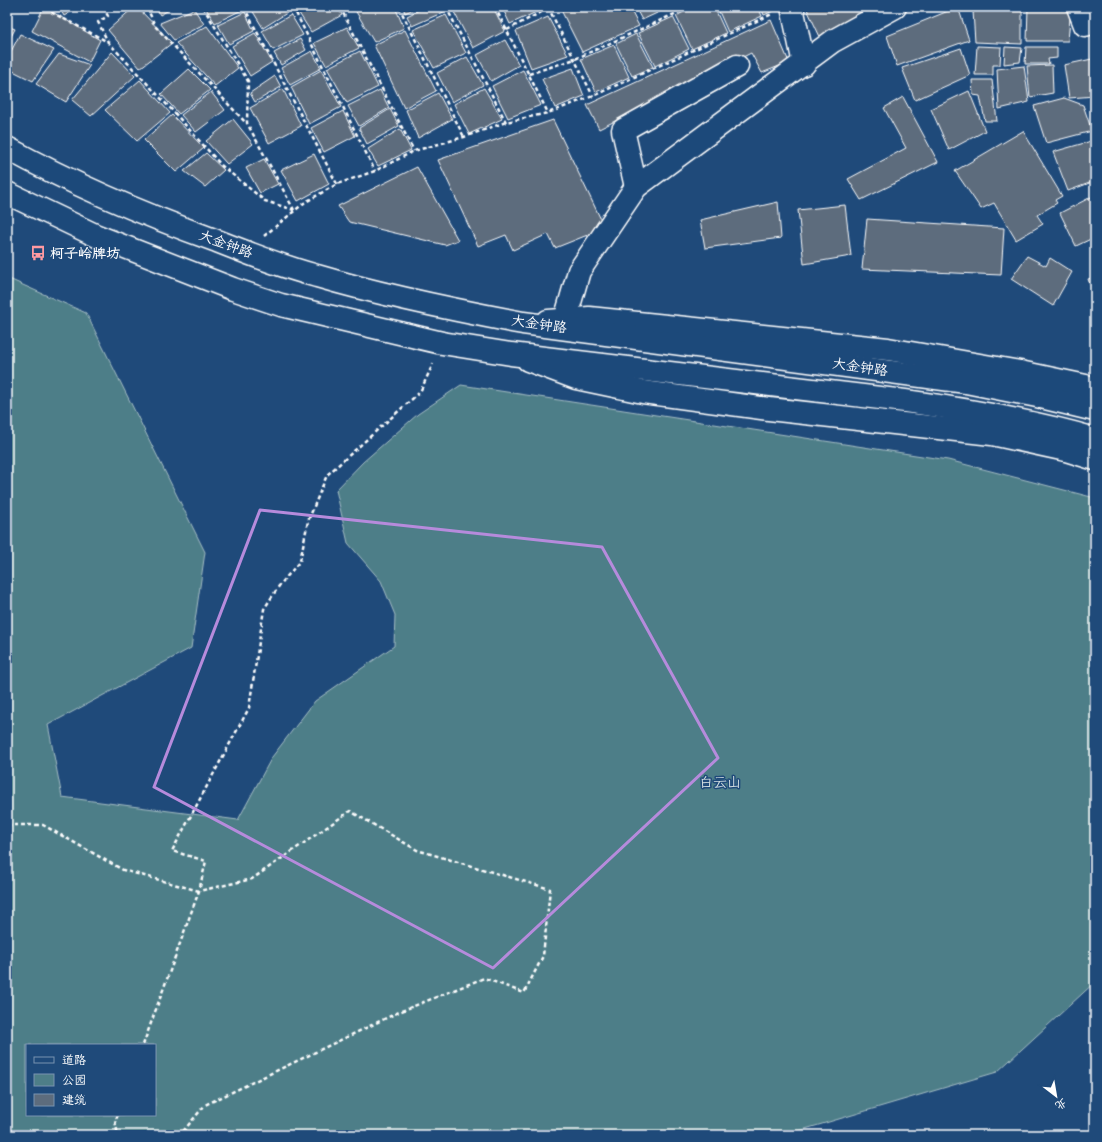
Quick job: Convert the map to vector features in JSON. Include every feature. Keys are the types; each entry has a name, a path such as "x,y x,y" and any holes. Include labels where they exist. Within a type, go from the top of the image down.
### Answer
{"main road":[{"path":"565,320 579,271 636,187 804,64 833,41 895,7"},
{"path":"1078,7 1085,25 1095,22"},
{"path":"782,10 804,64"},
{"path":"636,187 623,130 737,66"},
{"name":"大金钟路","path":"7,148 42,167 113,201 179,227 245,252 316,276 384,294 523,323 966,382 1037,396 1095,410"},
{"name":"大金钟路","path":"7,192 97,236 233,289 281,305 442,343 511,354 954,408 1031,423 1095,440"},
{"path":"523,323 589,318 888,349 1020,372 1095,388"},
{"path":"511,354 576,378 643,392 769,409 992,434 1066,450 1095,459"}],"path":[{"path":"47,7 49,11 108,42"},
{"path":"103,7 108,16 98,22 108,42 222,166 265,201 294,210"},
{"path":"147,7 155,26 247,123 294,210"},
{"path":"203,7 248,81 247,123"},
{"path":"244,7 337,184"},
{"path":"293,7 375,171"},
{"path":"340,7 414,151"},
{"path":"399,7 464,137"},
{"path":"446,7 506,122"},
{"path":"495,7 548,113"},
{"path":"507,30 549,7 592,96"},
{"path":"529,74 575,59 690,7"},
{"path":"245,252 294,210 337,184 375,171 414,151 464,137 506,122 548,113 592,96 782,10"},
{"path":"143,1044 199,891 206,861 172,851 249,708 264,609 279,586 300,561 308,521 327,475 420,392 442,343"},
{"path":"7,826 44,825 123,870 199,891 252,878 350,811 417,850 550,889 543,956 524,993 484,978 399,1012 205,1105 180,1135"},
{"path":"118,1116 115,1121 118,1135"}],"highlighted area":[{"path":"260,510 602,547 718,758 493,968 154,787"}],"green space":[{"name":"白云山","path":"7,278 86,313 205,552 191,648 48,725 62,797 238,820 272,757 315,701 394,646 395,615 381,581 348,543 336,490 363,462 418,414 461,385 948,460 1095,498 1095,982 997,1072 785,1135 7,1135"}],"building":[{"path":"44,7 100,40 89,62 32,31"},
{"path":"59,7 79,7 64,16"},
{"path":"110,7 120,7 112,11"},
{"path":"134,7 137,7 172,43 140,68 108,30"},
{"path":"155,7 174,7 160,15"},
{"path":"205,7 243,7 244,9 215,23"},
{"path":"257,7 287,7 290,11 263,28 252,10"},
{"path":"303,7 338,7 342,15 311,32 297,10"},
{"path":"362,7 395,7 404,28 374,42 355,10"},
{"path":"403,7 418,7 405,13"},
{"path":"425,7 444,7 446,11 412,26 407,16"},
{"path":"463,7 493,7 505,31 473,48 454,12"},
{"path":"502,7 544,7 545,8 510,24"},
{"path":"629,7 639,26 582,52 560,8"},
{"path":"635,7 670,7 642,20"},
{"path":"694,7 714,7 726,33 692,49 676,16"},
{"path":"717,7 758,7 762,16 728,32"},
{"path":"761,7 782,7 764,15"},
{"path":"806,7 886,7 822,41"},
{"path":"958,7 969,40 897,66 887,36"},
{"path":"995,7 1022,7 1022,44 975,42 973,11"},
{"path":"1028,7 1071,7 1068,41 1027,41"},
{"path":"194,9 204,24 174,40 160,23"},
{"path":"245,12 254,31 229,44 218,25"},
{"path":"291,15 303,35 273,50 262,31"},
{"path":"446,15 466,53 434,68 413,30"},
{"path":"548,17 568,55 531,68 516,31"},
{"path":"673,17 689,49 655,66 638,33"},
{"path":"771,20 789,62 762,73 751,53 599,129 587,105"},
{"path":"7,26 15,29 7,44"},
{"path":"207,26 238,68 215,86 176,43"},
{"path":"347,27 359,48 326,65 314,43"},
{"path":"405,30 436,91 404,108 374,45"},
{"path":"255,33 272,62 250,76 232,46"},
{"path":"20,34 54,50 33,81 7,68 7,59"},
{"path":"636,34 653,67 632,76 616,44"},
{"path":"300,39 306,50 281,65 274,53"},
{"path":"505,40 519,65 491,81 477,55"},
{"path":"614,45 629,77 596,92 581,59"},
{"path":"977,46 1001,47 1000,65 993,65 993,75 975,75"},
{"path":"1095,46 1095,96 1069,98 1064,65 1092,59 1093,47"},
{"path":"1005,47 1022,48 1020,62 1004,64"},
{"path":"1026,47 1057,47 1057,58 1048,59 1049,64 1025,64"},
{"path":"961,48 970,75 915,100 902,68"},
{"path":"312,51 321,68 290,85 281,68"},
{"path":"360,51 378,87 347,103 327,68"},
{"path":"112,52 135,76 91,116 72,100"},
{"path":"59,54 90,65 66,102 36,84"},
{"path":"467,57 483,85 452,102 437,73"},
{"path":"1052,65 1053,93 1030,97 1027,66"},
{"path":"1024,66 1029,102 999,109 997,69"},
{"path":"573,68 584,96 555,108 542,79"},
{"path":"189,69 210,90 179,114 161,94"},
{"path":"321,70 341,107 309,124 291,87"},
{"path":"523,70 541,105 508,118 492,86"},
{"path":"275,76 281,87 255,102 250,93"},
{"path":"140,80 170,113 137,141 105,110"},
{"path":"972,80 992,80 997,121 985,121 980,96 973,95"},
{"path":"484,88 502,119 469,134 454,104"},
{"path":"283,89 301,126 269,143 250,108"},
{"path":"380,90 389,108 359,126 348,106"},
{"path":"969,91 985,131 949,150 931,109"},
{"path":"211,92 225,110 196,132 181,115"},
{"path":"438,93 452,119 418,138 406,110"},
{"path":"903,97 938,162 861,200 848,179 906,148 884,108"},
{"path":"1064,98 1083,105 1092,131 1046,143 1034,106"},
{"path":"1091,103 1095,103 1095,119"},
{"path":"390,109 399,126 367,144 359,128"},
{"path":"343,111 355,136 324,152 311,128"},
{"path":"172,115 204,148 176,172 144,140"},
{"path":"233,119 253,144 227,164 206,141"},
{"path":"553,120 605,228 555,248 548,234 513,250 506,235 478,246 438,160"},
{"path":"400,129 411,150 378,166 368,149"},
{"path":"1023,131 1062,196 1055,200 1057,203 1037,215 1043,224 1016,240 994,203 981,209 955,171"},
{"path":"1095,140 1095,181 1068,191 1053,152"},
{"path":"206,153 224,170 205,187 184,171"},
{"path":"314,154 329,184 298,201 281,170"},
{"path":"264,159 278,184 260,193 246,168"},
{"path":"417,167 458,240 445,245 349,222 338,206"},
{"path":"1095,195 1095,237 1076,246 1060,213"},
{"path":"778,202 781,238 705,248 700,220"},
{"path":"845,205 851,256 804,264 798,210"},
{"path":"867,219 1004,228 1001,275 862,269"},
{"path":"1027,256 1046,266 1050,258 1072,272 1053,306 1011,279"},
{"path":"1095,277 1095,298 1088,279"}],"place":[{"name":"柯子岭牌坊","path":"38,253"}]}
